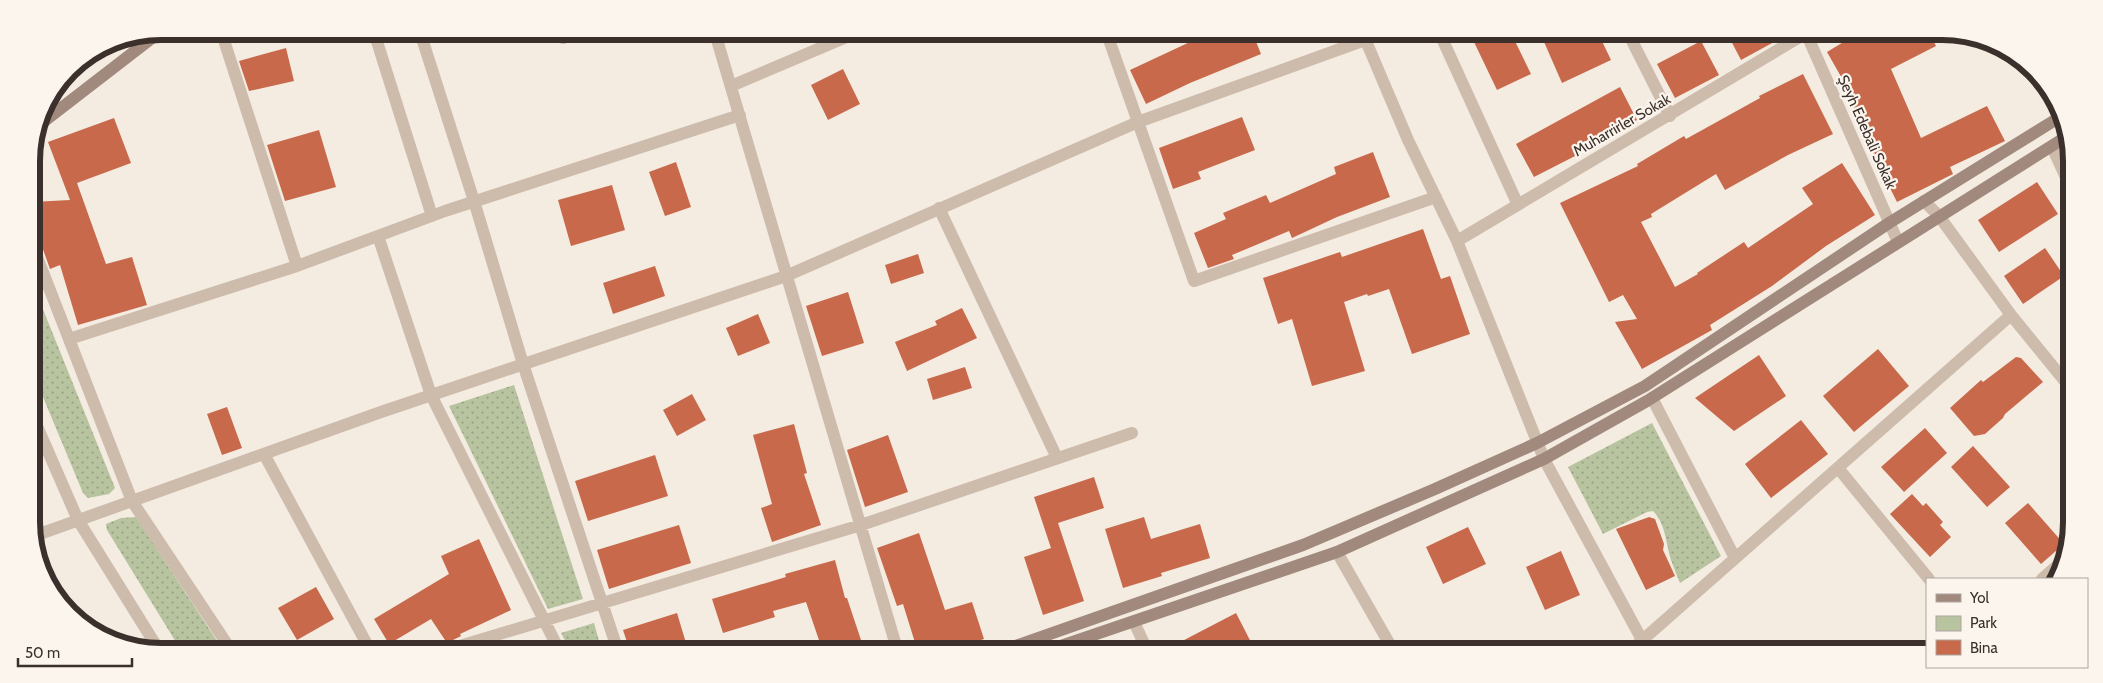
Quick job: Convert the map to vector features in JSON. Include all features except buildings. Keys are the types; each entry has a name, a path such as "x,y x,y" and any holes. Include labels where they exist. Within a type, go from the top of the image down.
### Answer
{"street":[{"path":"224,40 297,266"},
{"path":"377,40 432,216"},
{"path":"423,40 523,364 616,643"},
{"path":"717,40 895,643"},
{"path":"731,86 839,40"},
{"path":"1109,40 1194,281 1436,197"},
{"path":"40,534 431,395 786,276 1138,122 1356,40"},
{"path":"1365,40 1408,140 1457,241 1544,459 1643,643"},
{"path":"1443,40 1518,205"},
{"path":"1632,40 1670,116"},
{"name":"Muharrirler Sokak","path":"1457,241 1797,40"},
{"name":"Şeyh Edebali Sokak","path":"1807,40 1898,242"},
{"path":"47,119 148,41"},
{"path":"69,339 297,266 474,201 740,115"},
{"path":"1023,643 1303,545 1537,443 1645,386 1890,223 2056,119"},
{"path":"1070,643 1337,552 1544,459 1652,398 2061,140"},
{"path":"2052,147 2063,171"},
{"path":"1924,201 1939,216 2011,315 2063,379"},
{"path":"939,208 1057,458"},
{"path":"378,236 431,395 556,643"},
{"path":"40,265 132,501 226,643"},
{"path":"1648,643 1735,558 2011,315"},
{"path":"1652,398 1735,558"},
{"path":"40,433 78,520 148,630 152,642"},
{"path":"470,643 861,525 1132,433"},
{"path":"264,454 366,643"},
{"path":"1838,468 1928,578"},
{"path":"1337,552 1389,643"},
{"path":"2043,578 2054,568"},
{"path":"1134,622 1144,643"}],"green space":[{"path":"40,302 115,488 109,494 88,498 83,493 40,390"},
{"path":"514,385 583,599 548,609 449,406"},
{"path":"1652,423 1721,556 1680,583 1671,560 1661,522 1653,511 1647,512 1603,534 1568,467"},
{"path":"136,517 218,643 177,643 107,530 106,524 121,518"},
{"path":"594,623 600,643 566,643 561,633"}]}
